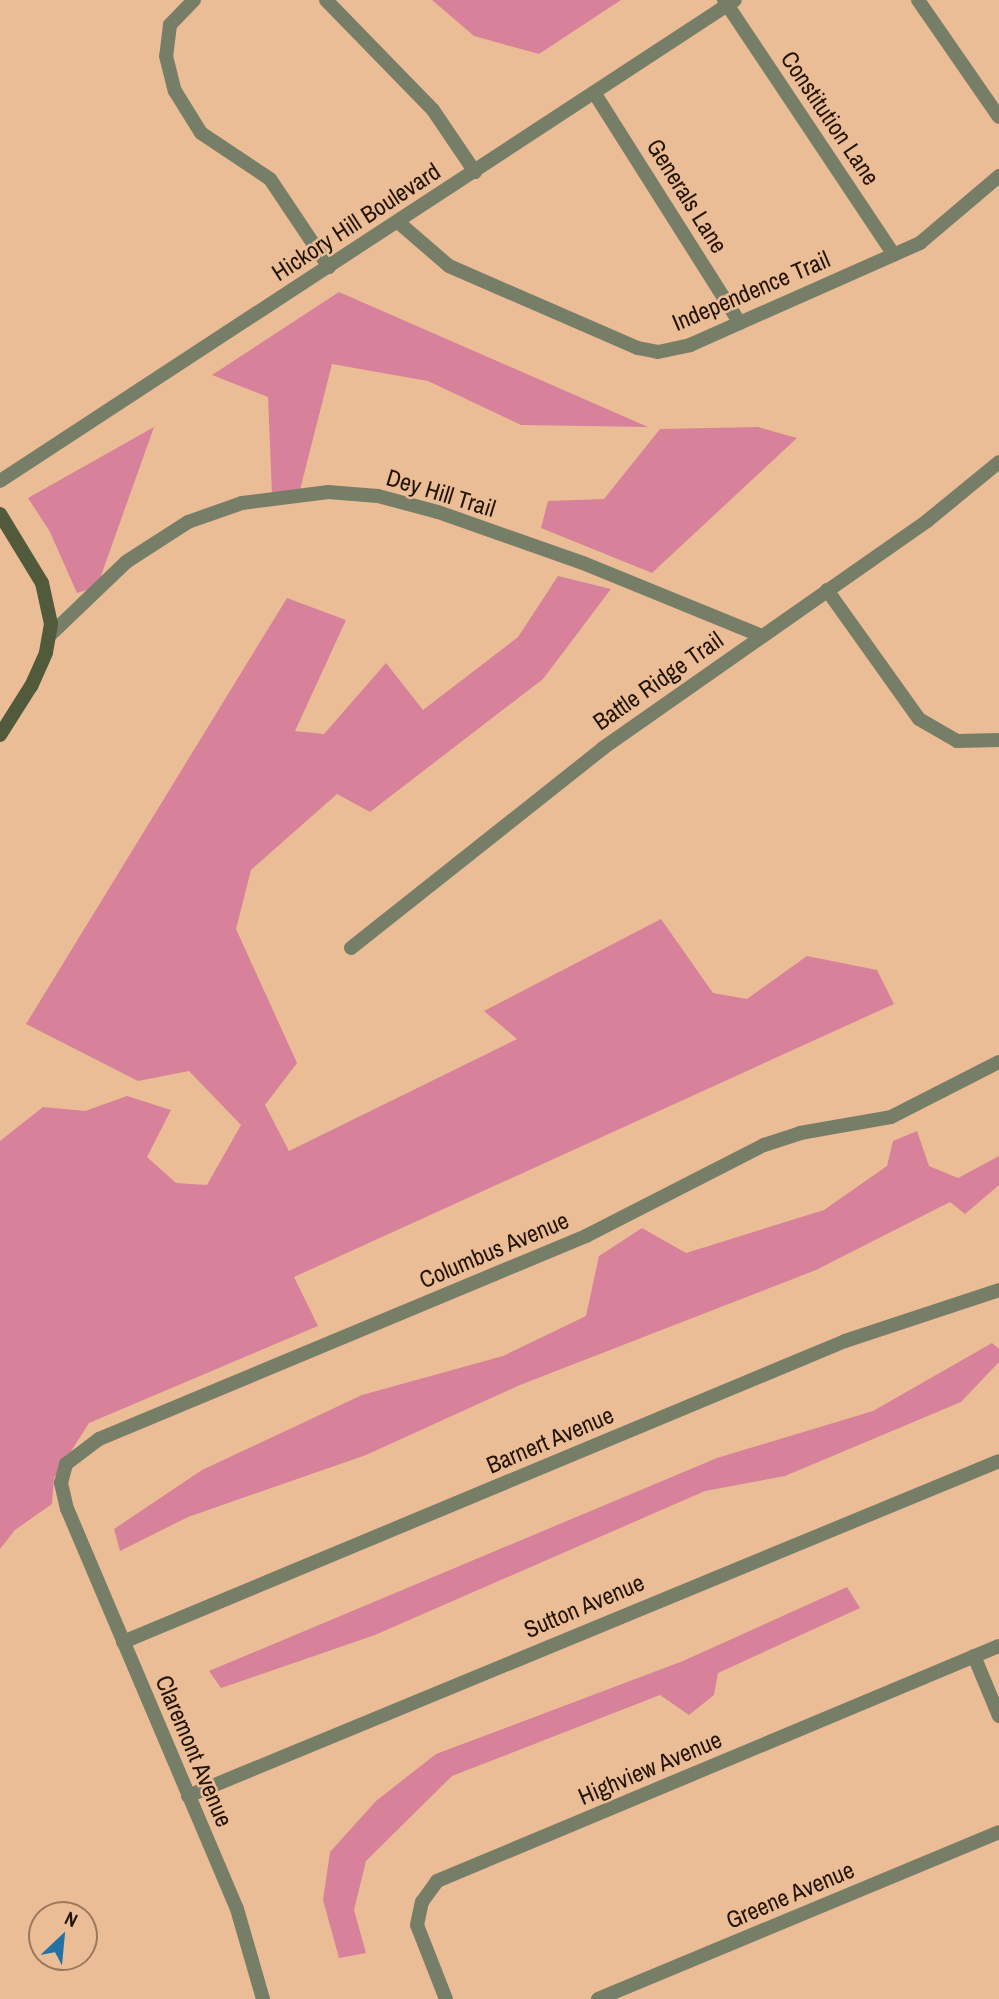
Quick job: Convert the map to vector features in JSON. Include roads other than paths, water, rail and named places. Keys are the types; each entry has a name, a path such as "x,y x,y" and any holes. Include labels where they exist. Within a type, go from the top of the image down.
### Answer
{"main road":[{"path":"0,514 42,583 50,635 31,686 0,735"}],"street":[{"path":"194,0 170,25 166,56 175,91 201,133 270,179 329,267"},
{"path":"326,0 433,110 475,172"},
{"path":"918,0 999,117"},
{"name":"Hickory Hill Boulevard","path":"0,481 595,94 729,2"},
{"name":"Constitution Lane","path":"729,2 894,255"},
{"name":"Generals Lane","path":"595,94 740,323"},
{"name":"Independence Trail","path":"398,222 449,266 638,348 658,352 690,345 894,255 939,229 999,176"},
{"name":"Battle Ridge Trail","path":"351,948 603,748 927,521 999,462"},
{"name":"Dey Hill Trail","path":"50,635 126,562 188,522 242,503 328,492 390,498 438,512 583,563 762,636"},
{"path":"827,590 919,719 957,741 999,740"},
{"name":"Columbus Avenue","path":"73,1524 62,1496 62,1473 73,1456 99,1439 586,1236 764,1145 800,1133 891,1117 999,1062"},
{"name":"Barnert Avenue","path":"123,1642 845,1341 999,1290"},
{"name":"Sutton Avenue","path":"188,1796 999,1461"},
{"name":"Claremont Avenue","path":"73,1524 237,1909 263,1999"},
{"name":"Highview Avenue","path":"446,1999 417,1925 422,1902 437,1881 999,1646"},
{"path":"974,1656 999,1716"},
{"name":"Greene Avenue","path":"598,1999 999,1832"}]}
